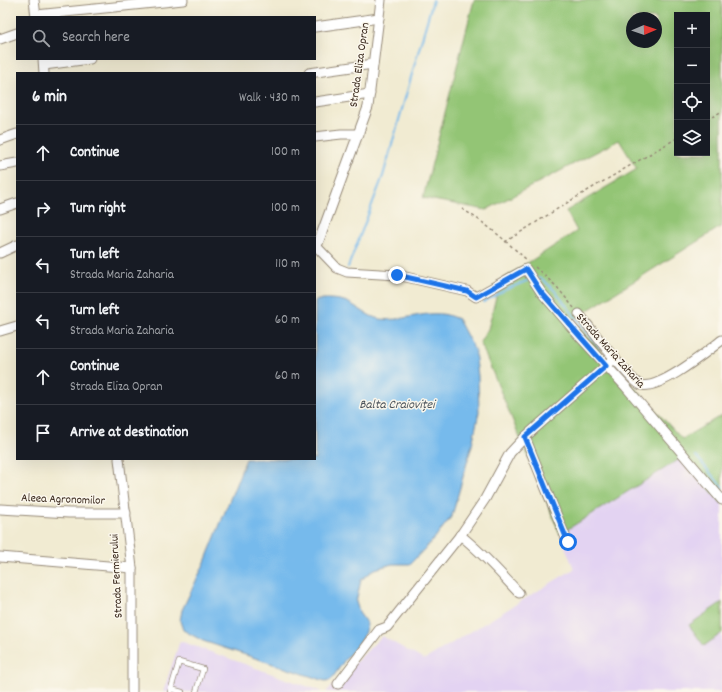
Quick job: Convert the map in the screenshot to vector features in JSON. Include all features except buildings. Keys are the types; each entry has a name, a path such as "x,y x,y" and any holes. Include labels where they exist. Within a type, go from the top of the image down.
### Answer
{"street":[{"path":"34,0 36,16 183,0"},
{"name":"Strada Eliza Opran","path":"381,0 368,107 316,245 328,260 337,268 347,272 397,275 467,291"},
{"path":"316,27 379,18"},
{"path":"0,39 16,34"},
{"path":"44,66 83,60"},
{"path":"316,72 373,64"},
{"path":"316,102 370,94"},
{"path":"0,140 16,134"},
{"path":"316,137 358,134"},
{"path":"0,166 16,163"},
{"path":"0,208 16,203"},
{"path":"0,253 16,245"},
{"name":"Strada Maria Zaharia","path":"467,291 476,297 526,269 541,292 626,387 722,500"},
{"path":"579,314 615,358 640,385 652,385 662,380 722,340"},
{"path":"0,331 16,326"},
{"path":"338,684 379,630 390,624 460,535 485,498 510,453 525,437 615,358"},
{"path":"626,387 635,381"},
{"path":"525,437 568,542"},
{"name":"Strada Fermierului","path":"119,460 132,568 132,692"},
{"name":"Aleea Agronomilor","path":"0,509 69,513 126,513"},
{"path":"460,535 492,563 519,593"},
{"path":"0,557 132,568"}],"lane":[{"path":"182,692 171,691 179,662 203,669 196,692"}],"path":[{"path":"710,118 722,111"},
{"path":"505,242 570,201 674,140"},
{"path":"462,209 486,225 557,287 579,314"}],"shaded area":[{"path":"683,457 722,504 722,692 326,692 382,636 424,660 574,569 560,534"},
{"path":"180,641 323,692 163,692"}],"green space":[{"path":"474,0 722,0 722,226 572,320 682,439 722,415 722,504 683,457 560,534 480,342 488,329 500,281 577,231 566,211 637,169 619,140 486,210 423,198"},
{"path":"722,602 722,633 704,646 689,625"}],"water":[{"name":"Balta Craioviței","path":"323,299 347,302 371,316 380,319 388,320 425,314 445,314 458,319 475,351 478,376 479,412 472,445 452,516 433,540 410,564 392,564 375,569 361,580 356,602 360,614 367,624 363,638 331,680 325,681 203,641 183,630 180,621 182,610 205,562 246,460 316,460 316,301"}],"waterway":[{"path":"348,267 383,176 433,0"},
{"path":"535,279 541,278 554,290 600,348"},
{"path":"484,302 505,290 531,279"},
{"path":"696,456 722,487"}],"route":[{"path":"397,275 467,291 476,297 526,269 541,292 606,366 525,437 568,542"}]}
